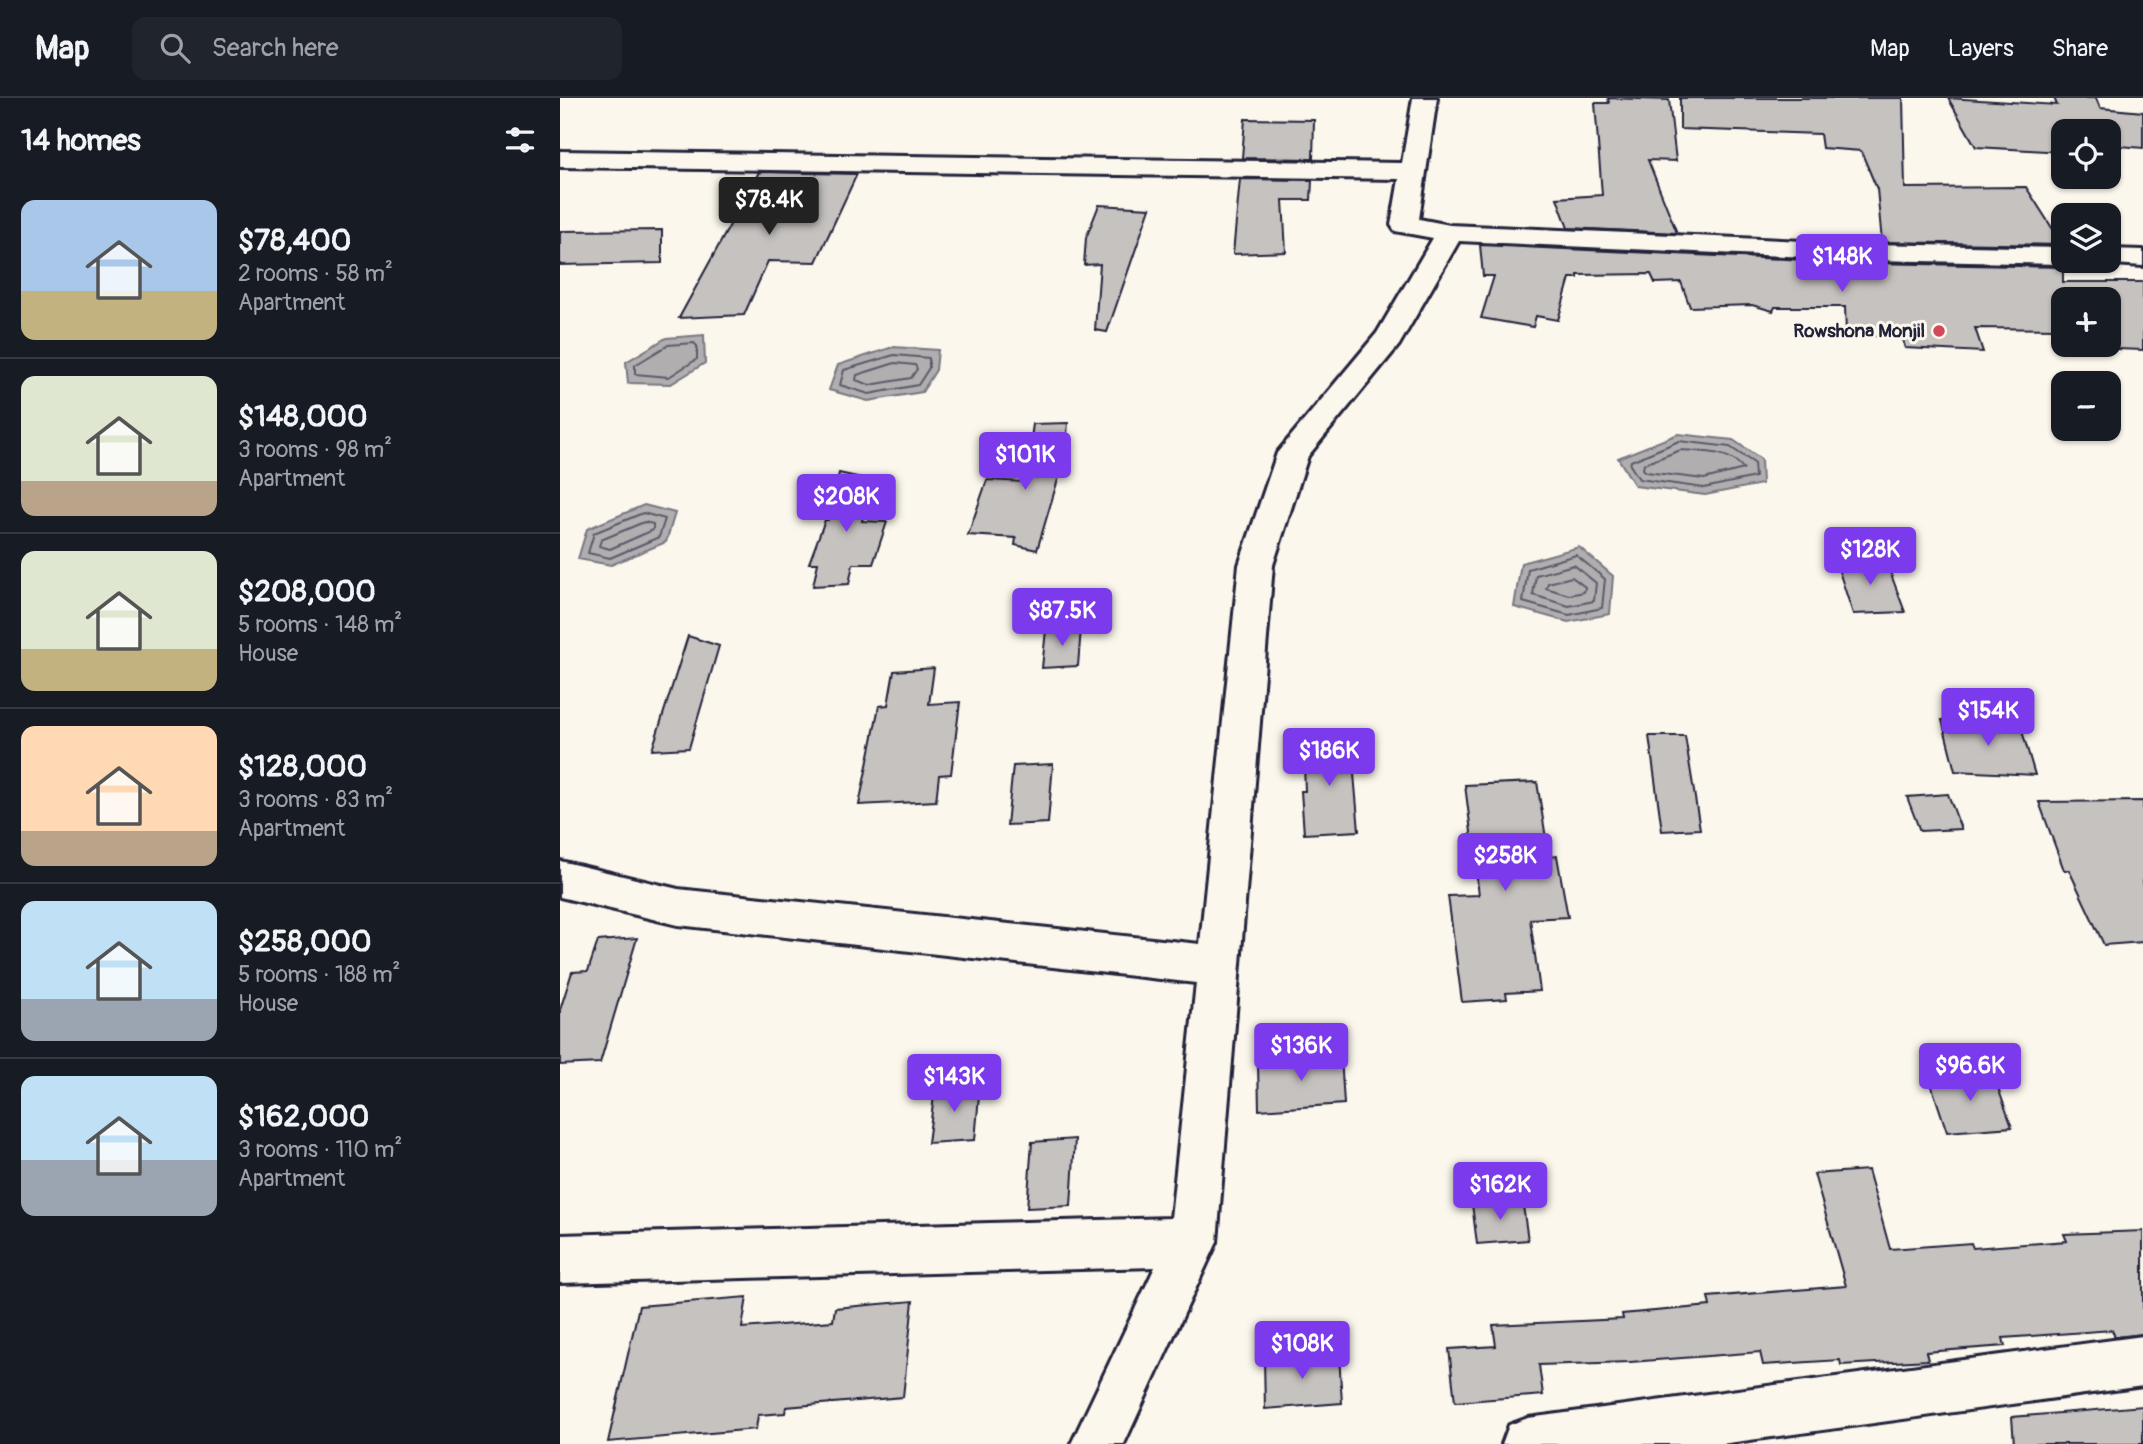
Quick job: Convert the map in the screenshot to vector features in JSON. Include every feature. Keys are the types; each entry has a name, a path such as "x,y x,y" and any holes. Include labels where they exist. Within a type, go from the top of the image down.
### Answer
{"street":[{"path":"1425,98 1405,225 1450,233 1871,252 2051,256"},
{"path":"560,159 1413,171"},
{"path":"1097,1444 1193,1242 1256,565 1293,453 1389,338 1450,233"},
{"path":"2121,257 2143,258"},
{"path":"560,878 678,907 1219,966"},
{"path":"560,1259 1193,1242"},
{"path":"1528,1444 2143,1361"}],"water":[{"path":"704,335 705,363 671,384 628,383 626,362 666,338"},
{"path":"893,347 938,350 936,370 922,392 868,401 829,390 838,365"},
{"path":"1678,434 1733,440 1761,459 1762,484 1705,495 1635,486 1618,458"},
{"path":"644,505 675,513 666,542 611,565 578,559 587,529"},
{"path":"1579,547 1613,576 1610,614 1568,622 1514,607 1521,563"}],"building":[{"path":"1608,98 1669,100 1676,161 1648,160 1677,233 1568,228 1557,198 1602,195 1595,103 1609,103"},
{"path":"1680,98 1903,98 1905,188 2026,187 2051,226 2051,245 1882,242 1877,189 1861,151 1822,148 1820,134 1680,129"},
{"path":"1948,98 2057,105 2054,98 2096,98 2100,108 2143,112 2143,148 2121,146 2121,119 2051,119 2051,151 1976,147"},
{"path":"1245,119 1314,120 1313,159 1242,158"},
{"path":"759,172 857,174 816,262 768,261 744,315 679,318"},
{"path":"1240,179 1312,180 1311,200 1283,200 1286,252 1233,254"},
{"path":"1099,205 1150,208 1107,332 1095,330 1100,264 1084,265 1086,238"},
{"path":"662,230 662,263 560,265 560,231"},
{"path":"1480,245 1871,263 2051,267 2051,273 2063,273 2063,282 2143,282 2143,350 2121,349 2121,287 2051,287 2051,329 1975,328 1983,352 1905,348 1903,339 1846,333 1845,307 1775,307 1773,311 1752,305 1690,307 1681,282 1655,283 1651,274 1578,275 1578,278 1570,278 1558,320 1536,316 1533,327 1481,318 1494,276 1483,276"},
{"path":"1068,423 1065,456 1037,550 1015,545 1016,538 968,535 987,480 1025,482 1033,424"},
{"path":"839,473 871,480 862,521 887,522 873,564 853,564 849,584 813,586 818,563 809,563 825,520 828,520"},
{"path":"1886,561 1905,612 1853,614 1836,562"},
{"path":"1081,628 1078,666 1042,668 1046,630"},
{"path":"688,636 719,646 689,748 652,750"},
{"path":"934,668 929,704 960,702 951,774 939,775 936,801 859,805 879,706 888,705 894,671"},
{"path":"1942,720 2020,724 2035,775 1955,771"},
{"path":"1649,736 1685,736 1700,829 1662,831"},
{"path":"1351,739 1359,831 1304,834 1301,791 1305,791 1303,741"},
{"path":"1053,764 1048,823 1007,825 1013,766"},
{"path":"1537,782 1549,857 1557,856 1568,917 1530,919 1540,991 1506,993 1507,999 1462,1002 1448,896 1479,895 1465,785"},
{"path":"1948,794 1961,829 1920,831 1907,797"},
{"path":"2143,801 2143,942 2104,945 2069,870 2064,870 2039,802"},
{"path":"637,938 600,1063 560,1065 560,1010 572,972 588,971 598,941"},
{"path":"1341,1056 1344,1104 1259,1110 1258,1062"},
{"path":"1993,1074 2012,1127 1947,1132 1929,1078"},
{"path":"980,1085 975,1140 928,1143 935,1088"},
{"path":"1075,1139 1071,1206 1027,1208 1032,1142"},
{"path":"1868,1170 1890,1249 1971,1243 1973,1248 2067,1241 2064,1234 2143,1231 2143,1334 2115,1337 2112,1330 2003,1338 2005,1346 1926,1352 1928,1360 1841,1365 1840,1360 1763,1365 1760,1352 1630,1362 1539,1365 1543,1395 1455,1402 1449,1349 1496,1346 1493,1325 1623,1319 1622,1314 1710,1306 1708,1297 1846,1286 1814,1174"},
{"path":"1522,1199 1528,1240 1477,1244 1472,1204"},
{"path":"747,1297 742,1328 833,1321 835,1308 913,1301 903,1397 786,1407 785,1413 758,1415 756,1429 608,1442 639,1306"},
{"path":"1339,1354 1342,1403 1265,1409 1264,1359"},
{"path":"2143,1406 2143,1444 2014,1444 2012,1417"}],"place":[{"name":"Rowshona Monjil","path":"1939,331"}]}
